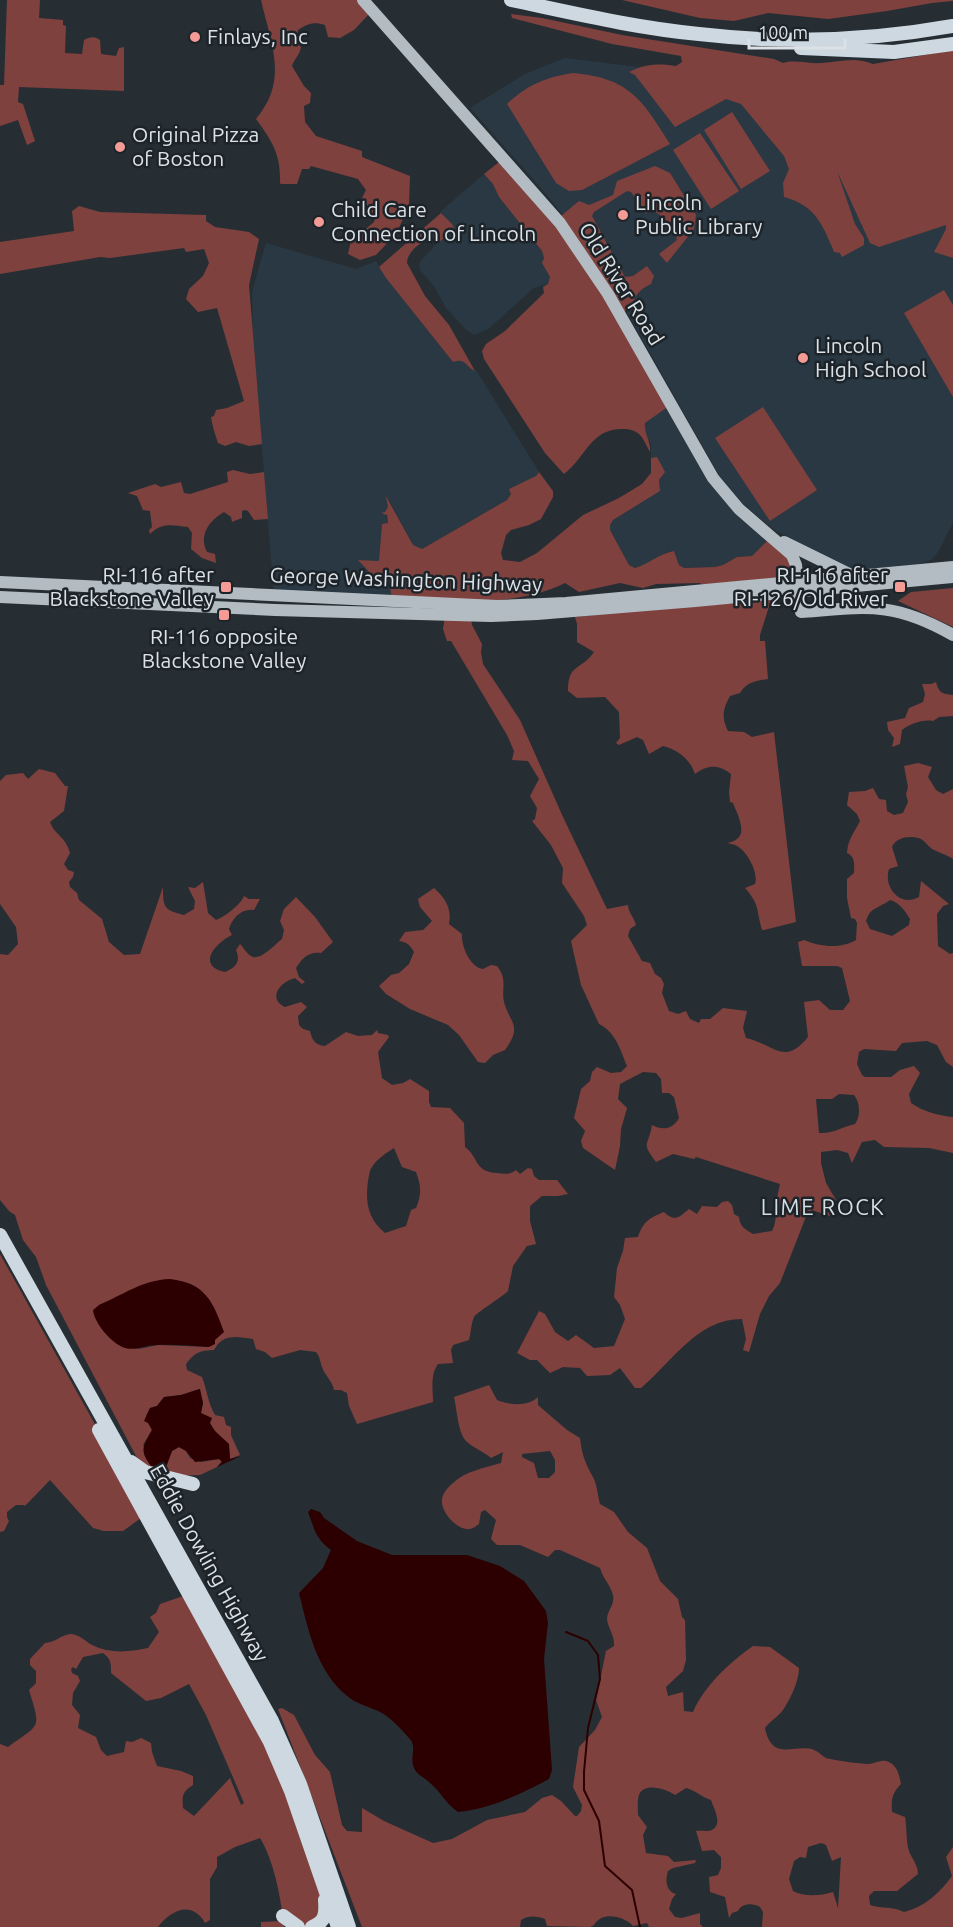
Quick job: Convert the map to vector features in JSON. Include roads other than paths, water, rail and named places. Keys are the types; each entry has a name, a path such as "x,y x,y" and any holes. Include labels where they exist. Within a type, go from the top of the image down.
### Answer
{"highway":[{"path":"511,0 743,45 894,52 953,44"},
{"path":"674,31 743,38 813,40 882,36 953,26"},
{"name":"Eddie Dowling Highway","path":"0,1235 272,1721 300,1784 350,1927"},
{"name":"Eddie Dowling Highway","path":"0,1254 254,1711 281,1767 338,1927"},
{"path":"123,1455 145,1472 193,1484"},
{"path":"312,1927 321,1923 326,1912 324,1886"},
{"path":"283,1916 298,1927"}],"main road":[{"name":"Old River Road","path":"363,0 538,196 567,232 619,312 709,473 734,503 792,555 801,612 861,607 884,608 922,618 953,634"},
{"path":"767,533 843,572 856,575"},
{"name":"George Washington Highway","path":"798,586 856,575 953,567"},
{"name":"George Washington Highway","path":"0,597 275,610 526,615 593,605 798,586 953,577"},
{"name":"George Washington Highway","path":"0,582 474,606 593,605"},
{"path":"115,602 116,588"}],"waterway":[{"path":"566,1632 588,1641 598,1655 600,1679 588,1728 584,1790 599,1821 605,1866 632,1890 640,1927"}],"place":[{"name":"Finlays, Inc","path":"195,37"},
{"name":"Original Pizza of Boston","path":"120,147"},
{"name":"Lincoln Public Library","path":"623,215"},
{"name":"Child Care Connection of Lincoln","path":"319,222"},
{"name":"Lincoln High School","path":"803,358"},
{"name":"RI-116 after Blackstone Valley","path":"226,587"},
{"name":"RI-116 after RI-126/Old River","path":"900,587"},
{"name":"RI-116 opposite Blackstone Valley","path":"224,615"}],"district":[{"name":"LIME ROCK","path":"823,1207"}]}
